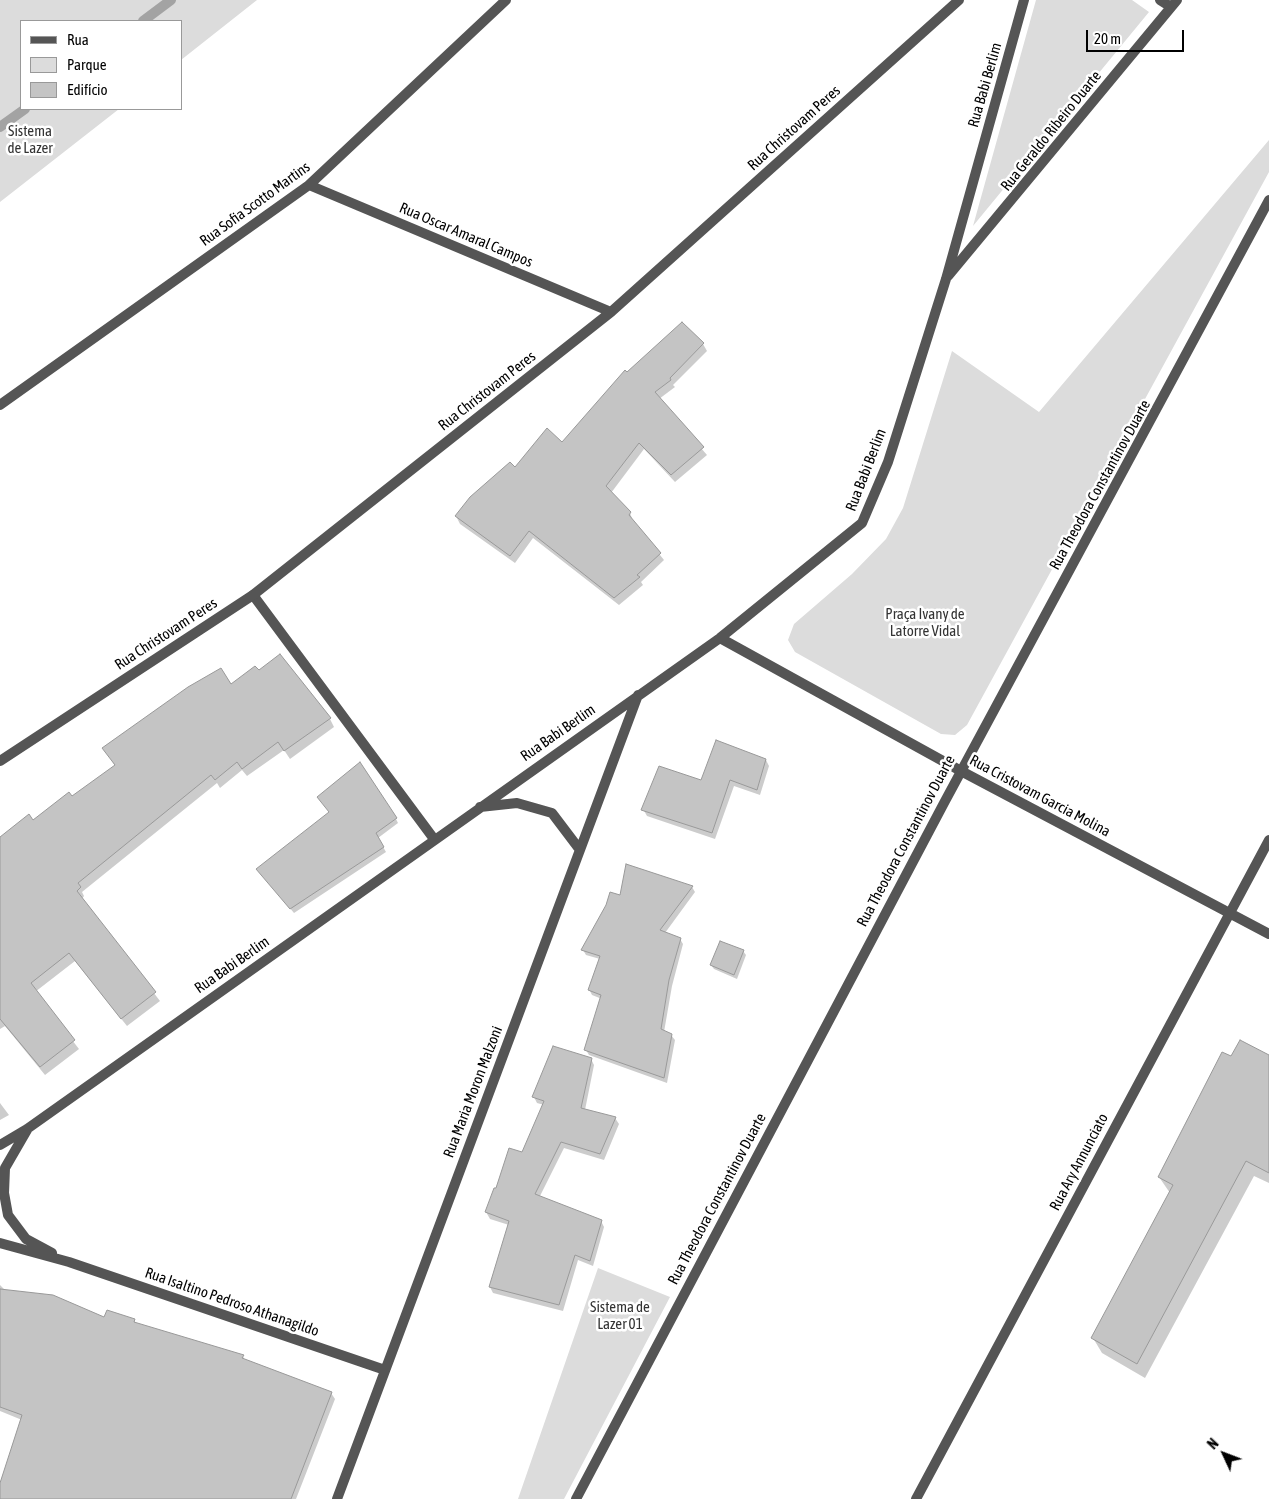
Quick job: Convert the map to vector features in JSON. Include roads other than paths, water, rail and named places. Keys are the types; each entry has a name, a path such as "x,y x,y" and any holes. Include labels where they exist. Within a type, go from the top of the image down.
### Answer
{"street":[{"name":"Rua Sofia Scotto Martins","path":"0,405 309,185 506,0"},
{"name":"Rua Christovam Peres","path":"0,761 254,595 611,312 959,0"},
{"name":"Rua Babi Berlim","path":"0,1145 27,1129 720,638 862,523 888,462 946,279 1024,0"},
{"path":"1160,0 1174,4"},
{"name":"Rua Geraldo Ribeiro Duarte","path":"946,279 1174,4"},
{"name":"Rua Oscar Amaral Campos","path":"309,185 611,312"},
{"name":"Rua Theodora Constantinov Duarte","path":"576,1499 961,771 1269,200"},
{"path":"254,595 434,839"},
{"name":"Rua Cristovam Garcia Molina","path":"720,638 961,771 1269,934"},
{"name":"Rua Maria Moron Malzoni","path":"336,1499 638,695"},
{"name":"Rua Babi Berlim","path":"479,807 517,803 552,813 580,850"},
{"name":"Rua Ary Annunciato","path":"916,1499 1269,840"},
{"name":"Rua Isaltino Pedroso Athanagildo","path":"27,1129 5,1168 4,1194 8,1215 26,1239 68,1262"},
{"name":"Rua Isaltino Pedroso Athanagildo","path":"0,1243 68,1262 385,1370"}],"waterway":[{"path":"144,20 171,0"},
{"path":"0,127 24,110"}],"park label":[{"name":"Sistema de Lazer","path":"30,140"},
{"name":"Praça Ivany de Latorre Vidal","path":"925,622"},
{"name":"Sistema de Lazer 01","path":"620,1316"}]}
